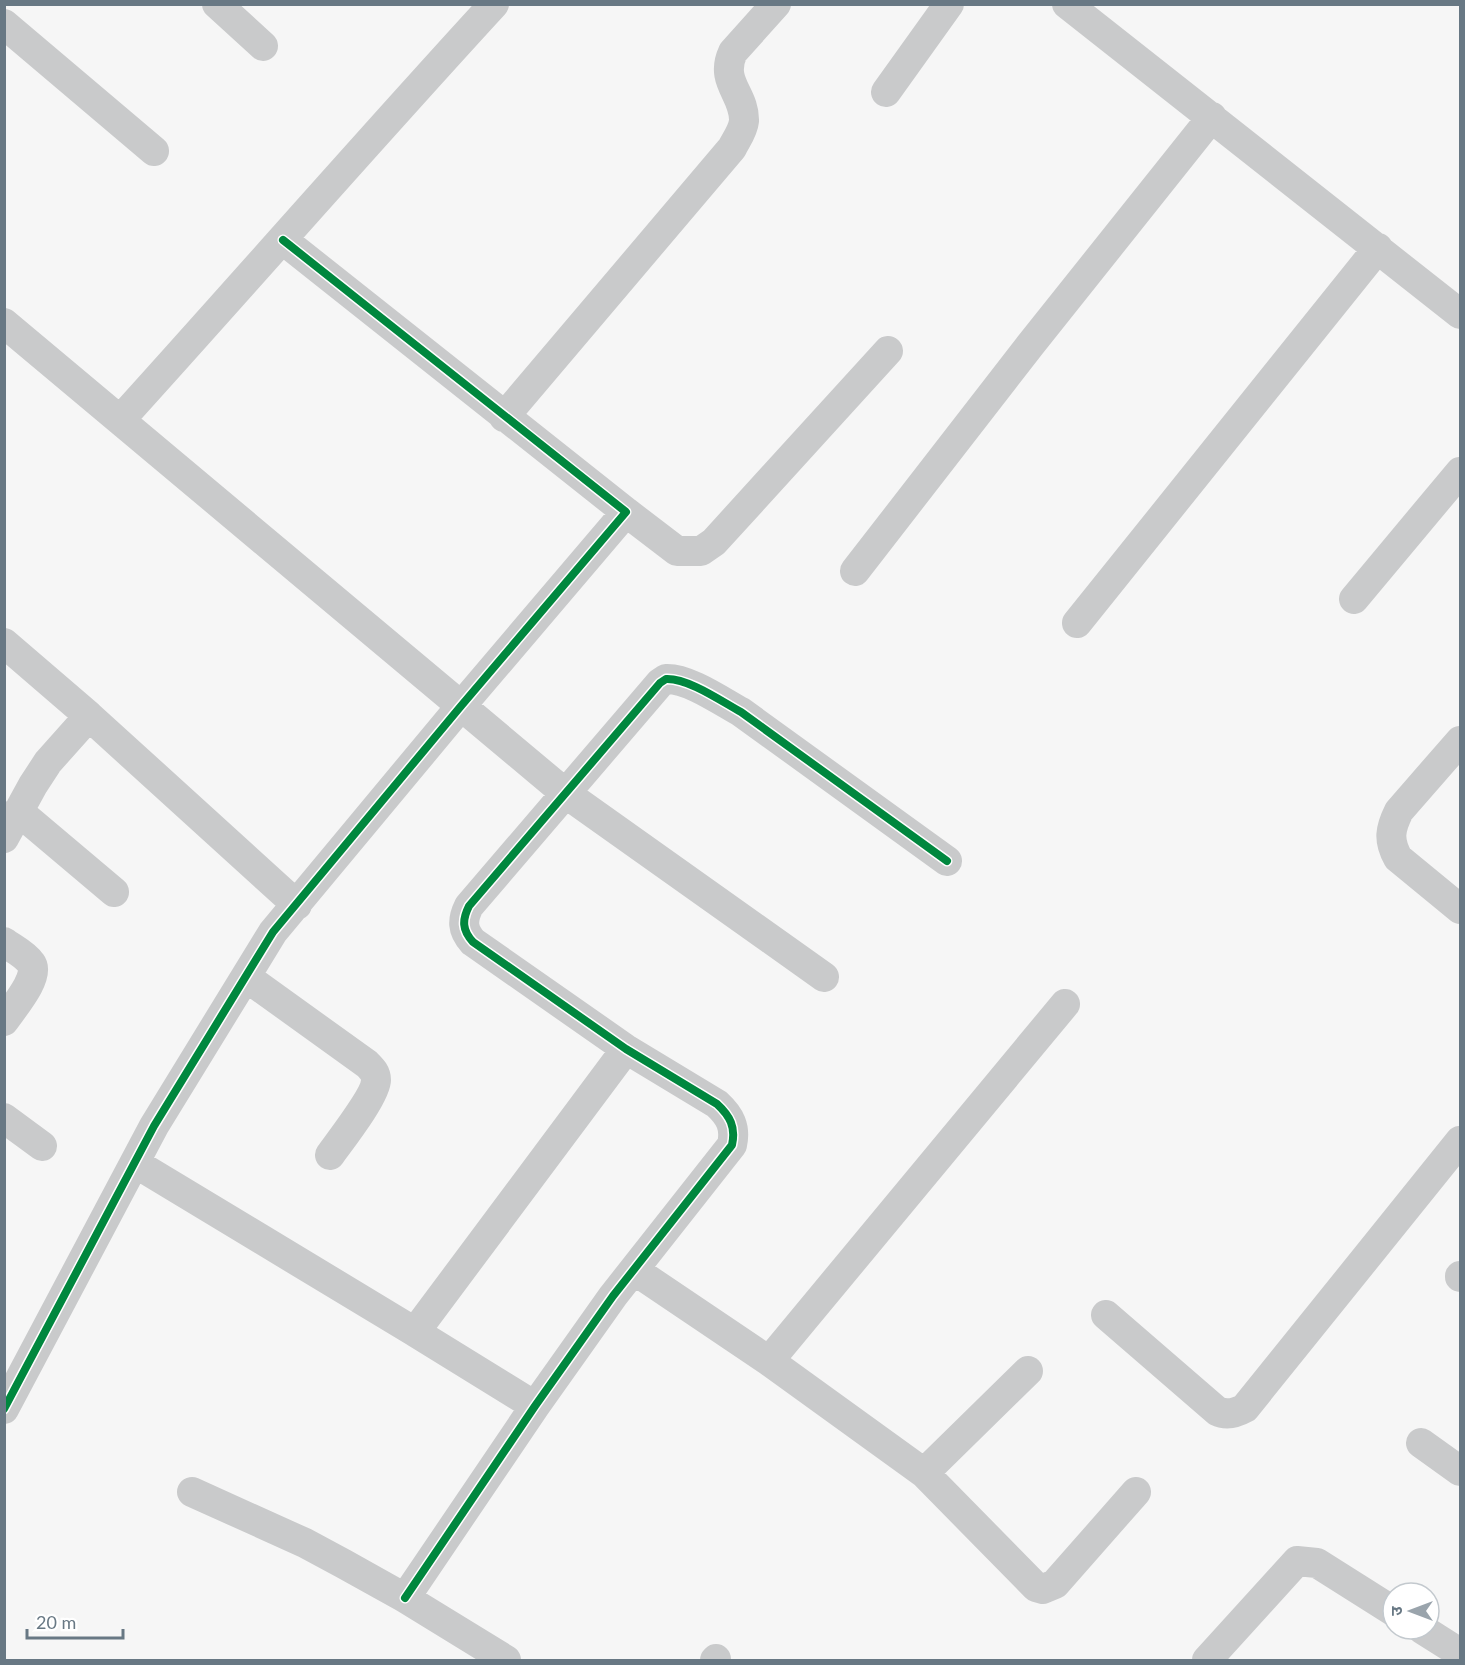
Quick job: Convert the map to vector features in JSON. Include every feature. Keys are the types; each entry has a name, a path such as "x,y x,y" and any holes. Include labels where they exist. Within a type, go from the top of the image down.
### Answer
{"street":[{"path":"217,4 263,46"},
{"path":"121,419 283,240 396,110 494,4"},
{"path":"504,417 732,148 742,130 744,121 743,112 728,75 729,61 733,52 776,4"},
{"path":"886,92 949,4"},
{"path":"1067,4 1461,314"},
{"path":"4,24 154,151"},
{"path":"855,571 1031,344 1212,117"},
{"path":"283,240 504,417 677,550 701,551 714,542 888,351"},
{"path":"1077,623 1378,248"},
{"path":"4,323 565,793 824,977"},
{"path":"1354,599 1461,472"},
{"path":"4,1409 154,1126 273,932 626,512"},
{"path":"4,643 89,716 297,905"},
{"path":"405,1598 535,1406 613,1296 732,1144 735,1133 727,1114 717,1104 626,1049 473,942 466,934 464,916 470,906 565,793 660,683 666,679 672,679 705,692 741,712 947,861"},
{"path":"4,838 48,762 89,716"},
{"path":"1461,741 1399,811 1392,825 1390,836 1391,846 1398,858 1461,909"},
{"path":"18,811 114,892"},
{"path":"4,942 31,963 34,971 30,982 4,1021"},
{"path":"246,977 375,1072 376,1082 370,1096 330,1155"},
{"path":"769,1361 1065,1004"},
{"path":"415,1332 626,1049"},
{"path":"4,1118 42,1146"},
{"path":"1106,1315 1217,1411 1228,1414 1237,1412 1245,1408 1461,1141"},
{"path":"135,1163 535,1406"},
{"path":"634,1270 769,1361 924,1473 1036,1587 1043,1589 1055,1584 1136,1492"},
{"path":"924,1473 1028,1371"},
{"path":"1421,1443 1461,1471"},
{"path":"192,1492 304,1543 405,1598 506,1660"},
{"path":"1207,1660 1297,1561 1317,1563 1381,1603"},
{"path":"1441,1641 1461,1653"}],"cycle path":[{"path":"4,1409 154,1126 273,932 626,512 283,240"},
{"path":"405,1598 535,1406 613,1296 732,1145 733,1139 731,1122 717,1104 626,1049 473,942 464,925 469,906 660,683 666,679 694,686 741,712 947,861"}]}
